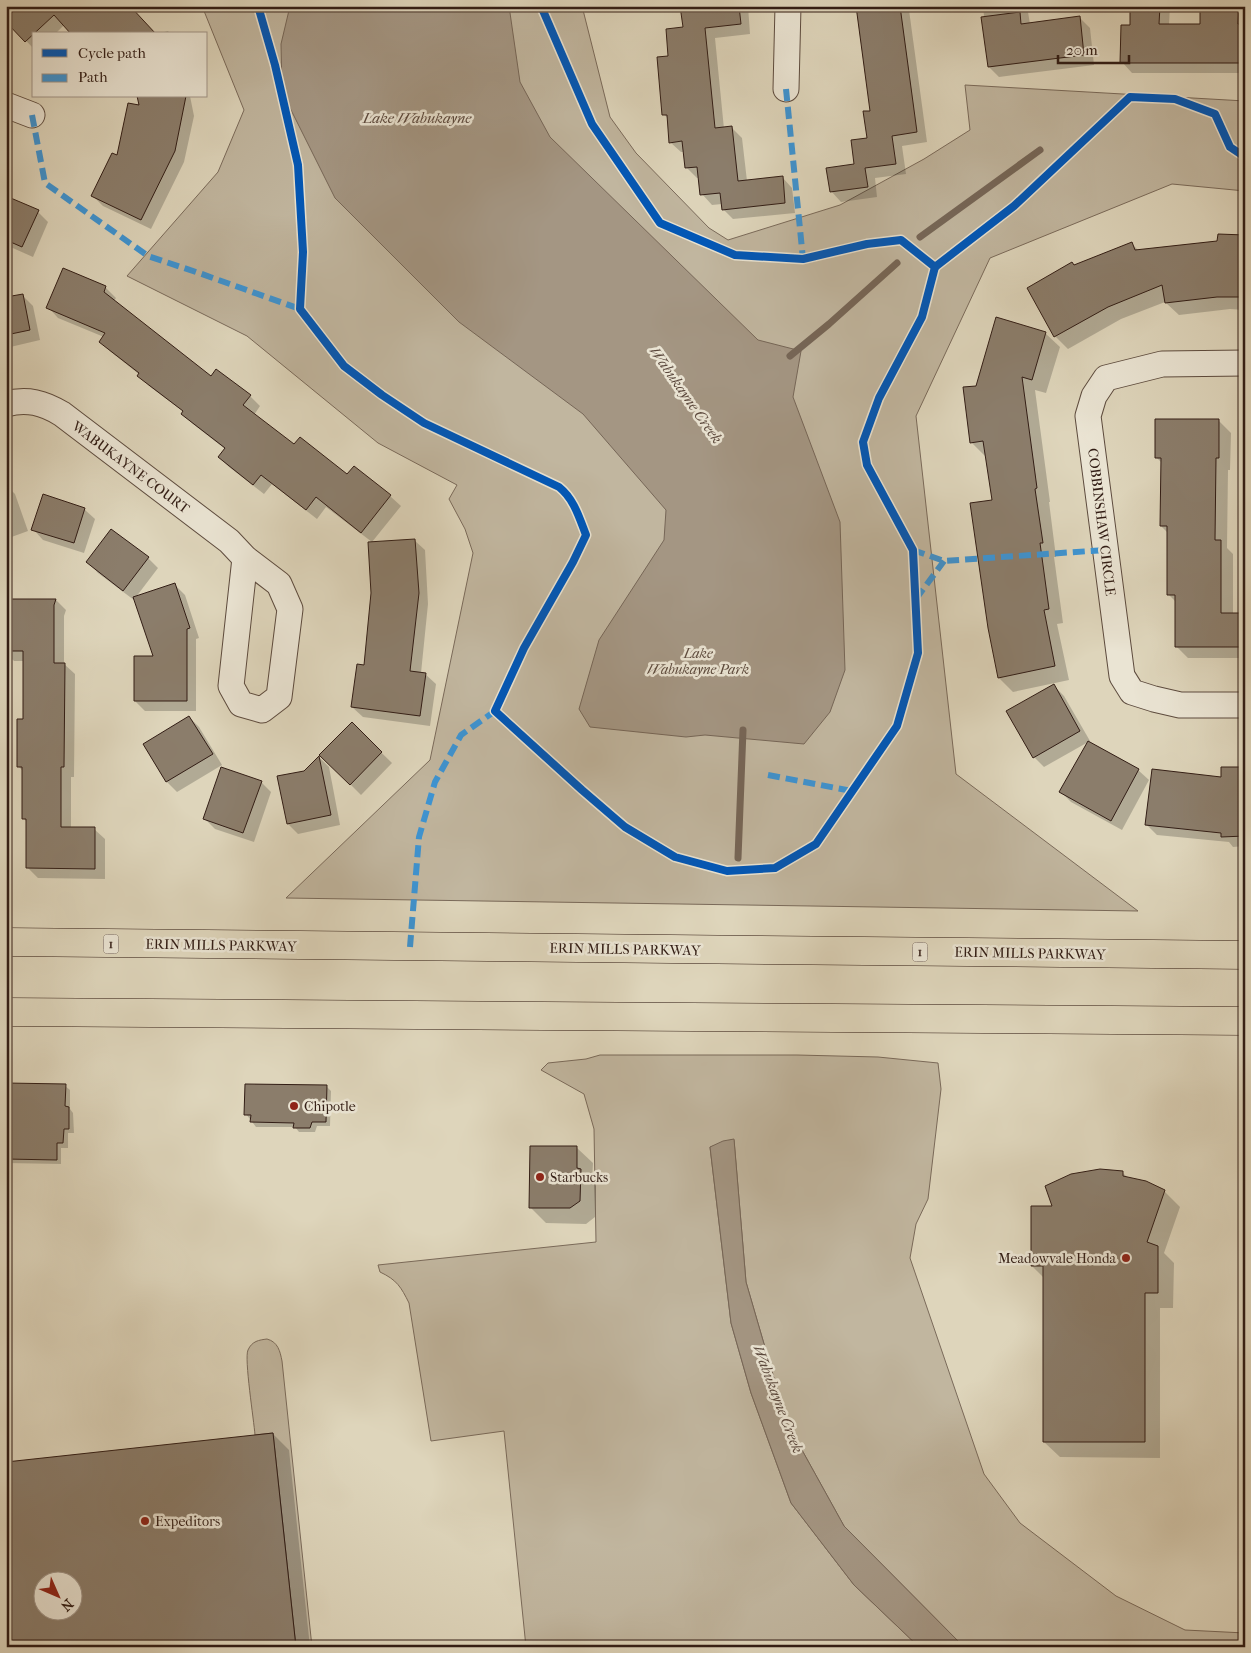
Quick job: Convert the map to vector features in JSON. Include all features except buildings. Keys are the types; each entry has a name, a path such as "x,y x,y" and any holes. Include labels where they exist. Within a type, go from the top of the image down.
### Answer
{"main road":[{"name":"ERIN MILLS PARKWAY","path":"6,942 1245,955"},
{"path":"6,1012 1245,1021"}],"street":[{"path":"786,89 788,6"},
{"path":"6,105 32,115"},
{"name":"COBBINSHAW CIRCLE","path":"1245,363 1162,364 1106,378 1094,396 1088,416 1122,676 1132,692 1154,699 1180,705 1245,705"},
{"name":"WABUKAYNE COURT","path":"6,404 17,401 33,401 48,406 62,414 229,541 245,558 279,584 290,609 278,697 262,710 241,704 231,686 245,558"}],"green space":[{"name":"Lake Wabukayne Park","path":"202,6 582,6 610,117 636,153 709,228 728,240 840,205 924,159 970,130 965,85 1245,101 1245,191 1172,184 990,258 916,416 956,774 1138,911 286,898 430,760 473,553 465,529 449,499 457,485 378,443 247,336 127,276 218,172 244,110"},
{"path":"600,1055 797,1055 878,1057 938,1063 941,1089 928,1199 916,1224 910,1258 984,1474 1020,1523 1116,1596 1185,1630 1245,1633 1245,1647 964,1647 844,1526 787,1423 746,1282 734,1140 710,1147 731,1323 751,1393 791,1503 854,1585 919,1647 526,1647 504,1431 431,1441 409,1303 398,1284 380,1272 378,1265 596,1242 594,1129 584,1094 541,1070 548,1063 586,1059"},
{"path":"267,1339 276,1345 282,1361 312,1647 296,1647 273,1433 255,1435 247,1355 248,1350 254,1343"}],"water":[{"name":"Lake Wabukayne","path":"290,6 509,6 520,82 550,137 758,340 801,351 793,397 840,522 845,670 830,712 804,744 705,735 686,737 590,727 579,709 599,640 664,540 666,510 583,414 459,322 335,198 282,92 281,44"},
{"path":"734,1139 746,1282 787,1423 844,1526 964,1647 919,1647 854,1585 791,1503 751,1393 731,1323 710,1147 723,1141"}],"waterway":[{"path":"920,237 1040,150"},
{"path":"790,356 897,263"},
{"name":"Wabukayne Creek","path":"738,858 743,730"}],"marked path":[{"path":"786,89 803,259"},
{"path":"32,115 45,183 148,256 300,309"},
{"path":"913,550 944,561 1105,550"},
{"path":"916,599 944,561"},
{"path":"410,947 419,837 435,782 461,735 495,711"},
{"path":"768,775 852,791"}],"cycle path":[{"path":"258,6 275,65 298,165 303,252 300,309 344,366 382,395 424,423 559,487 569,497 586,535 573,562 524,648 495,711 625,827 675,857 727,871 775,868 816,844 897,726 918,653 913,550 867,465 863,442 879,398 922,317 935,267 901,240 867,244 803,259 735,255 660,223 592,124 541,6"},
{"path":"935,267 1014,206 1130,97 1175,99 1215,114 1230,147 1245,157"}],"place":[{"name":"Chipotle","path":"294,1106"},
{"name":"Starbucks","path":"540,1177"},
{"name":"Meadowvale Honda","path":"1126,1258"},
{"name":"Expeditors","path":"145,1521"}]}
